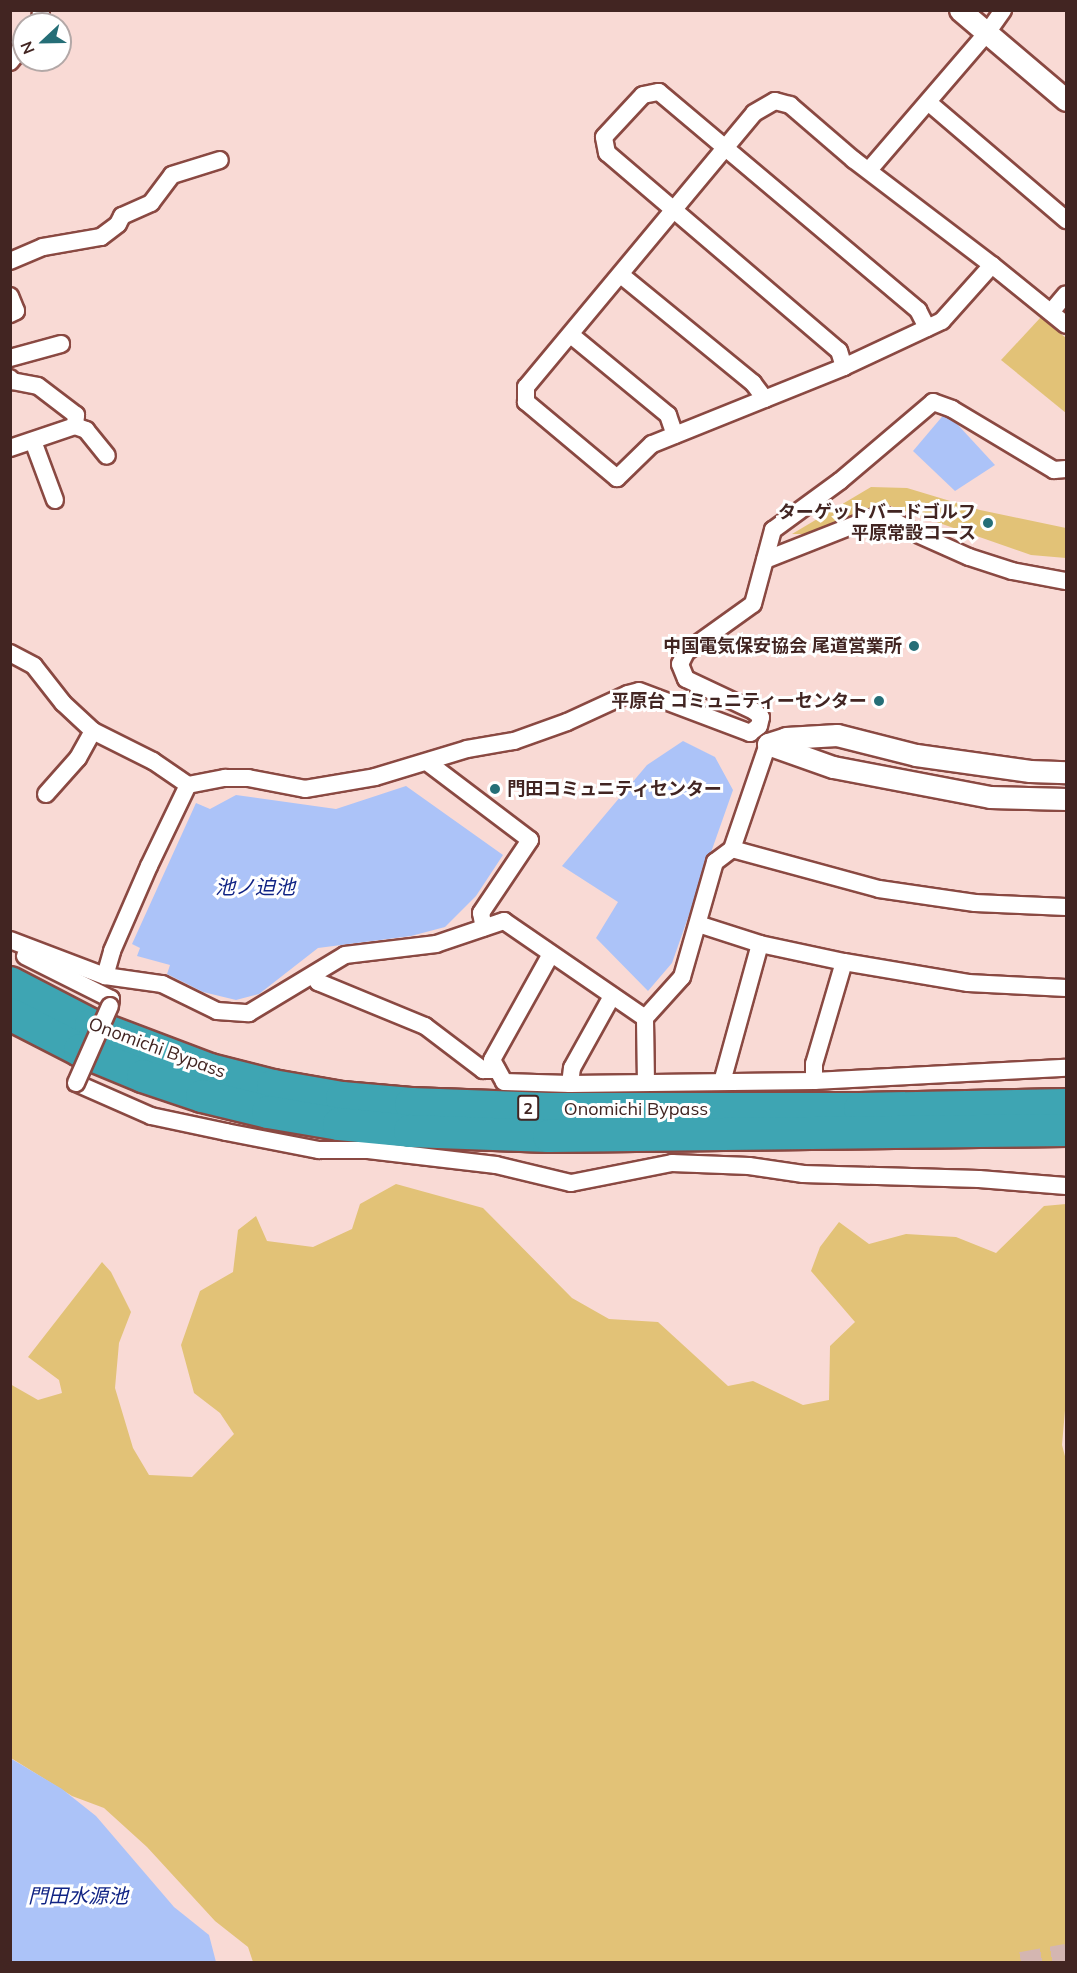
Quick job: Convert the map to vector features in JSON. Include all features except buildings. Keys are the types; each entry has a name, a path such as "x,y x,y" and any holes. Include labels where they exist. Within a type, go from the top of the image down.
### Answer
{"highway":[{"name":"Onomichi Bypass","path":"10,984 91,1026 188,1063 273,1086 342,1098 411,1104 538,1109 764,1110 1066,1105"},
{"name":"Onomichi Bypass","path":"10,1014 80,1050 192,1092 268,1112 339,1124 410,1131 549,1136 1066,1130"},
{"path":"764,1110 1066,1088"},
{"path":"966,1131 1066,1139"}],"street":[{"path":"960,10 1066,100"},
{"path":"869,170 987,33 1003,10"},
{"path":"844,367 839,351 607,153 604,137 643,95 659,92 918,310 927,328"},
{"path":"992,265 942,321 844,367 652,444 617,478 526,402 526,387 754,113 775,101 790,105 869,170 992,265 1066,325"},
{"path":"928,102 1066,220"},
{"path":"10,261 43,248 101,237 118,224 122,216 151,203 172,175 220,160"},
{"path":"621,274 753,383 765,399"},
{"path":"1051,312 1066,294"},
{"path":"10,296 16,311 10,314"},
{"path":"571,335 668,415 675,435"},
{"path":"10,358 62,344"},
{"path":"10,378 12,381 38,386 75,415 75,426"},
{"path":"10,653 34,666 63,702 93,731 153,760 188,785 225,778 248,778 305,789 375,777 467,749 514,741 567,722 585,712 639,691 750,733 759,726 761,717 754,711 686,679 680,664 686,652 753,604 773,530 840,481 933,402 952,409 1054,470 1066,469"},
{"path":"10,448 75,426 86,430 107,456"},
{"path":"33,441 55,500"},
{"path":"765,560 882,514 915,533 969,558 1012,571 1066,581"},
{"path":"46,794 78,758 93,731"},
{"path":"768,744 786,738 837,735 916,755 1030,771 1066,772"},
{"path":"833,767 837,735"},
{"path":"768,744 833,767 990,797 1066,799"},
{"path":"646,1083 645,1017 682,977 715,862 732,849 768,744"},
{"path":"427,762 530,840 481,913 484,928"},
{"path":"105,976 126,919 188,785"},
{"path":"732,849 879,889 975,903 1066,907"},
{"path":"10,940 105,976 162,984 217,1011 249,1013 345,955 436,944 504,921 645,1017"},
{"path":"698,924 760,944 844,962 968,983 1066,988"},
{"path":"722,1082 760,944"},
{"path":"10,949 111,999 76,1083 151,1116 319,1150 368,1150 496,1165 571,1184 672,1163 749,1166 803,1174 979,1179 1066,1186"},
{"path":"551,954 492,1060 504,1082 570,1084 814,1081 1066,1068"},
{"path":"814,1081 814,1065 844,962"},
{"path":"313,975 318,982 425,1026 483,1070 497,1070"},
{"path":"570,1084 572,1068 612,996"}],"shaded area":[{"path":"1041,317 1066,338 1066,413 1001,360"},
{"name":"ターゲットバードゴルフ 平原常設コース","path":"871,487 907,488 980,510 1066,528 1066,558 1031,555 885,504 808,534 792,534"},
{"path":"396,1184 483,1208 572,1298 609,1319 658,1322 728,1386 753,1381 803,1405 829,1400 830,1346 855,1322 811,1271 820,1247 839,1222 869,1244 906,1234 956,1237 996,1253 1044,1206 1066,1204 1066,1399 1062,1445 1066,1460 1066,1962 253,1962 248,1947 215,1921 147,1847 104,1808 72,1796 11,1758 10,1384 38,1400 62,1393 59,1380 28,1357 102,1262 111,1272 131,1312 119,1343 115,1388 133,1448 149,1475 192,1477 234,1434 220,1413 194,1393 181,1345 200,1291 233,1272 238,1230 256,1216 267,1241 313,1247 352,1229 360,1204"}],"water":[{"path":"946,412 995,465 955,491 913,451"},
{"path":"683,741 715,757 733,790 672,963 648,991 596,938 618,902 562,866 647,765"},
{"name":"池ノ迫池","path":"406,786 503,855 476,896 445,927 411,936 318,948 259,994 236,1000 203,992 167,974 170,965 137,956 140,948 132,944 196,803 210,809 236,795 336,809"},
{"name":"門田水源池","path":"10,1758 62,1789 96,1816 174,1907 209,1935 216,1962 11,1962"}],"tunnel":[{"path":"1021,1962 1066,1954"}],"place":[{"name":"ターゲットバードゴルフ 平原常設コース","path":"988,523"},
{"name":"中国電気保安協会 尾道営業所","path":"914,646"},
{"name":"平原台 コミュニティーセンター","path":"879,701"},
{"name":"門田コミュニティセンター","path":"495,789"}]}
